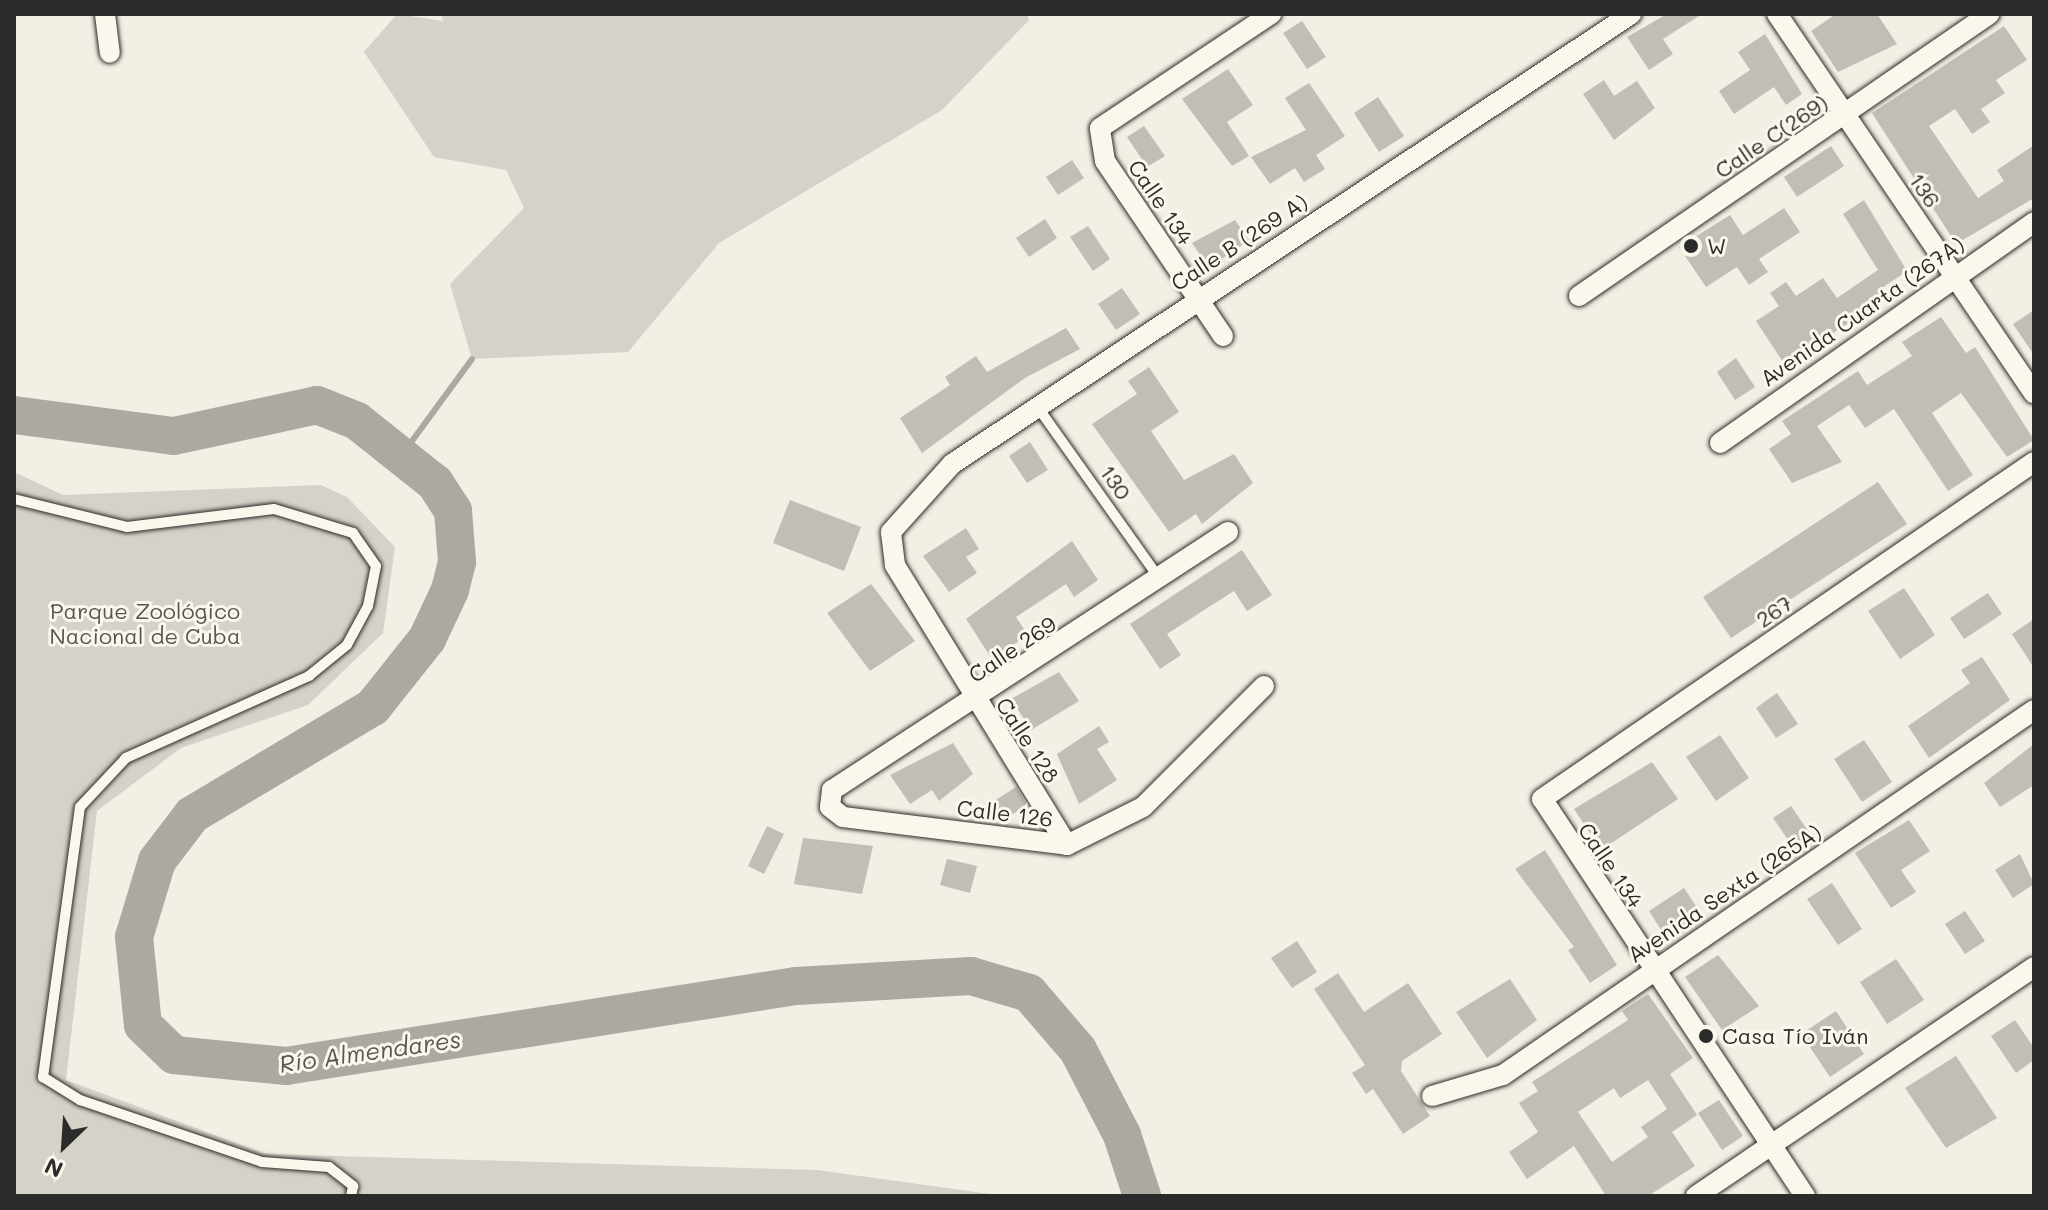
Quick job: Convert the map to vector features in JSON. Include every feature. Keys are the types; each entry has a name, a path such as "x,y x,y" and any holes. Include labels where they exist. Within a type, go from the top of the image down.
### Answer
{"street":[{"path":"105,14 110,53"},
{"name":"Calle 134","path":"1223,336 1105,161 1100,128 1271,14"},
{"name":"Calle B (269 A)","path":"891,532 952,464 1631,14"},
{"name":"136","path":"1777,14 2034,393"},
{"name":"Calle C(269)","path":"1579,296 1989,14"},
{"name":"Avenida Cuarta (267A)","path":"1720,443 2034,222"},
{"name":"267","path":"1542,799 2034,462"},
{"name":"Calle 128","path":"891,532 895,565 975,703 1067,845"},
{"name":"Calle 269","path":"830,807 832,790 975,703 1228,532"},
{"name":"Calle 126","path":"830,807 843,817 1067,845 1143,807 1264,686"},
{"name":"Avenida Sexta (265A)","path":"1432,1096 1503,1075 2034,710"},
{"name":"Calle 134","path":"1542,799 1652,970 1805,1196"},
{"path":"1696,1196 2034,967"}],"lane":[{"name":"130","path":"1039,409 1159,578"},
{"path":"14,499 127,527 274,509 353,533 376,566 368,606 347,645 309,676 126,758 80,807 43,1077 80,1100 262,1162 329,1167 353,1186 351,1196"}],"green space":[{"path":"397,14 443,21 441,14 1027,14 1029,20 942,110 719,243 628,352 472,359 450,284 524,208 506,170 434,157 364,52"},
{"name":"Parque Zoológico Nacional de Cuba","path":"14,472 63,495 321,485 347,497 395,547 383,633 308,705 181,748 97,811 66,1080 266,1154 817,1170 1005,1196 14,1196"}],"building":[{"path":"1667,14 1702,14 1663,39 1673,54 1649,70 1627,37"},
{"path":"1836,14 1877,14 1897,44 1838,72 1811,31"},
{"path":"1302,21 1326,57 1307,69 1283,33"},
{"path":"2004,26 2027,60 1996,80 2005,93 1981,109 1990,122 1972,134 1955,109 1929,126 1978,198 2004,181 1997,170 2034,145 2034,198 1956,244 1872,113"},
{"path":"1765,34 1802,94 1786,105 1774,87 1734,114 1719,91 1750,70 1738,52"},
{"path":"1228,69 1253,105 1227,122 1249,156 1232,166 1182,99"},
{"path":"1604,80 1614,96 1637,81 1655,108 1614,140 1583,94"},
{"path":"1309,83 1345,136 1316,155 1325,169 1304,182 1295,168 1270,184 1251,157 1306,130 1285,98"},
{"path":"1378,97 1404,136 1379,152 1354,113"},
{"path":"1144,126 1165,156 1147,167 1127,137"},
{"path":"1831,146 1844,166 1797,197 1784,177"},
{"path":"1072,160 1084,178 1058,195 1046,177"},
{"path":"1864,200 1907,271 1882,288 1888,297 1785,365 1756,321 1779,306 1770,293 1786,282 1796,296 1823,278 1837,298 1878,270 1843,214"},
{"path":"1784,208 1800,232 1759,259 1768,272 1749,285 1737,267 1706,287 1679,247 1730,215 1743,235"},
{"path":"1045,219 1057,238 1029,257 1016,238"},
{"path":"1235,220 1249,240 1209,268 1192,243"},
{"path":"1088,226 1110,259 1093,271 1070,237"},
{"path":"1122,288 1140,314 1116,330 1098,304"},
{"path":"2034,310 2034,355 2013,324"},
{"path":"1941,317 1966,353 1975,347 2034,440 2007,457 1961,393 1932,413 1973,475 1948,491 1894,409 1865,428 1849,405 1817,426 1842,462 1792,483 1769,449 1791,434 1782,421 1858,371 1867,385 1912,356 1902,342"},
{"path":"1066,328 1080,349 1025,378 922,453 900,418 950,385 945,377 976,356 987,372"},
{"path":"1736,358 1755,387 1735,400 1717,372"},
{"path":"1149,367 1179,412 1151,431 1184,480 1234,454 1253,483 1202,524 1196,514 1169,532 1092,424 1137,394 1128,381"},
{"path":"1030,442 1048,470 1027,483 1009,456"},
{"path":"1878,482 1907,524 1731,638 1703,597"},
{"path":"790,500 861,527 844,571 773,543"},
{"path":"966,528 979,549 966,557 977,573 949,592 923,556"},
{"path":"1072,541 1098,580 1074,597 1066,584 1016,617 1028,635 992,659 966,619"},
{"path":"1242,550 1272,595 1247,611 1234,591 1167,634 1181,655 1160,669 1130,624"},
{"path":"871,584 915,641 870,671 827,613"},
{"path":"1904,588 1935,635 1900,659 1868,611"},
{"path":"1988,593 2002,614 1964,639 1950,618"},
{"path":"2034,619 2034,668 2012,634"},
{"path":"1982,657 2010,700 1929,758 1908,726 1970,683 1961,670"},
{"path":"1059,672 1079,701 1031,730 1011,699"},
{"path":"1777,693 1798,724 1776,738 1756,708"},
{"path":"1099,726 1109,742 1097,749 1117,780 1079,804 1057,754"},
{"path":"1720,735 1749,778 1716,801 1686,757"},
{"path":"1864,740 1892,782 1862,802 1834,759"},
{"path":"953,743 973,774 939,801 932,790 910,804 890,775"},
{"path":"2034,744 2034,785 2000,807 1984,783"},
{"path":"1652,762 1678,799 1601,850 1574,809"},
{"path":"1016,787 1027,805 1003,820 991,803"},
{"path":"1791,806 1813,838 1795,850 1773,818"},
{"path":"1909,820 1930,851 1901,870 1916,892 1891,908 1855,853"},
{"path":"767,826 784,834 764,874 748,866"},
{"path":"803,838 873,846 862,894 794,884"},
{"path":"1545,850 1617,965 1590,983 1568,950 1574,947 1515,869"},
{"path":"2020,854 2034,884 2013,898 1995,870"},
{"path":"947,859 977,866 970,893 940,885"},
{"path":"1832,883 1862,929 1838,945 1807,899"},
{"path":"1684,888 1704,918 1669,942 1649,911"},
{"path":"1965,911 1985,941 1965,954 1945,924"},
{"path":"1297,941 1317,972 1292,988 1271,958"},
{"path":"1718,955 1759,1006 1722,1030 1685,977"},
{"path":"1896,959 1924,1000 1887,1024 1860,982"},
{"path":"1338,973 1364,1012 1408,983 1442,1034 1402,1061 1401,1071 1430,1116 1403,1134 1373,1089 1366,1094 1352,1073 1365,1065 1314,989"},
{"path":"1510,979 1537,1020 1487,1058 1456,1012"},
{"path":"1648,994 1693,1058 1670,1074 1697,1115 1672,1132 1695,1166 1648,1196 1606,1196 1574,1146 1527,1179 1509,1152 1538,1132 1519,1103 1538,1091 1532,1082 1628,1020 1622,1011","holes":["1648,1080 1667,1109 1641,1127 1648,1137 1612,1162 1578,1112 1614,1088 1620,1098"]},
{"path":"1836,1011 1864,1054 1830,1077 1801,1034"},
{"path":"2015,1020 2034,1048 2034,1060 2016,1073 1991,1036"},
{"path":"1956,1056 1997,1118 1946,1148 1905,1088"},
{"path":"1719,1100 1743,1136 1722,1150 1698,1113"}],"waterway":[{"path":"401,456 472,359"},
{"name":"Río Almendares","path":"14,415 174,436 317,405 357,421 435,483 453,511 457,562 450,590 427,639 373,707 192,815 157,861 134,937 143,1025 174,1055 286,1066 796,986 971,976 1029,993 1078,1050 1122,1135 1142,1196"}],"place":[{"name":"W","path":"1691,246"},
{"name":"Casa Tío Iván","path":"1706,1036"}]}
